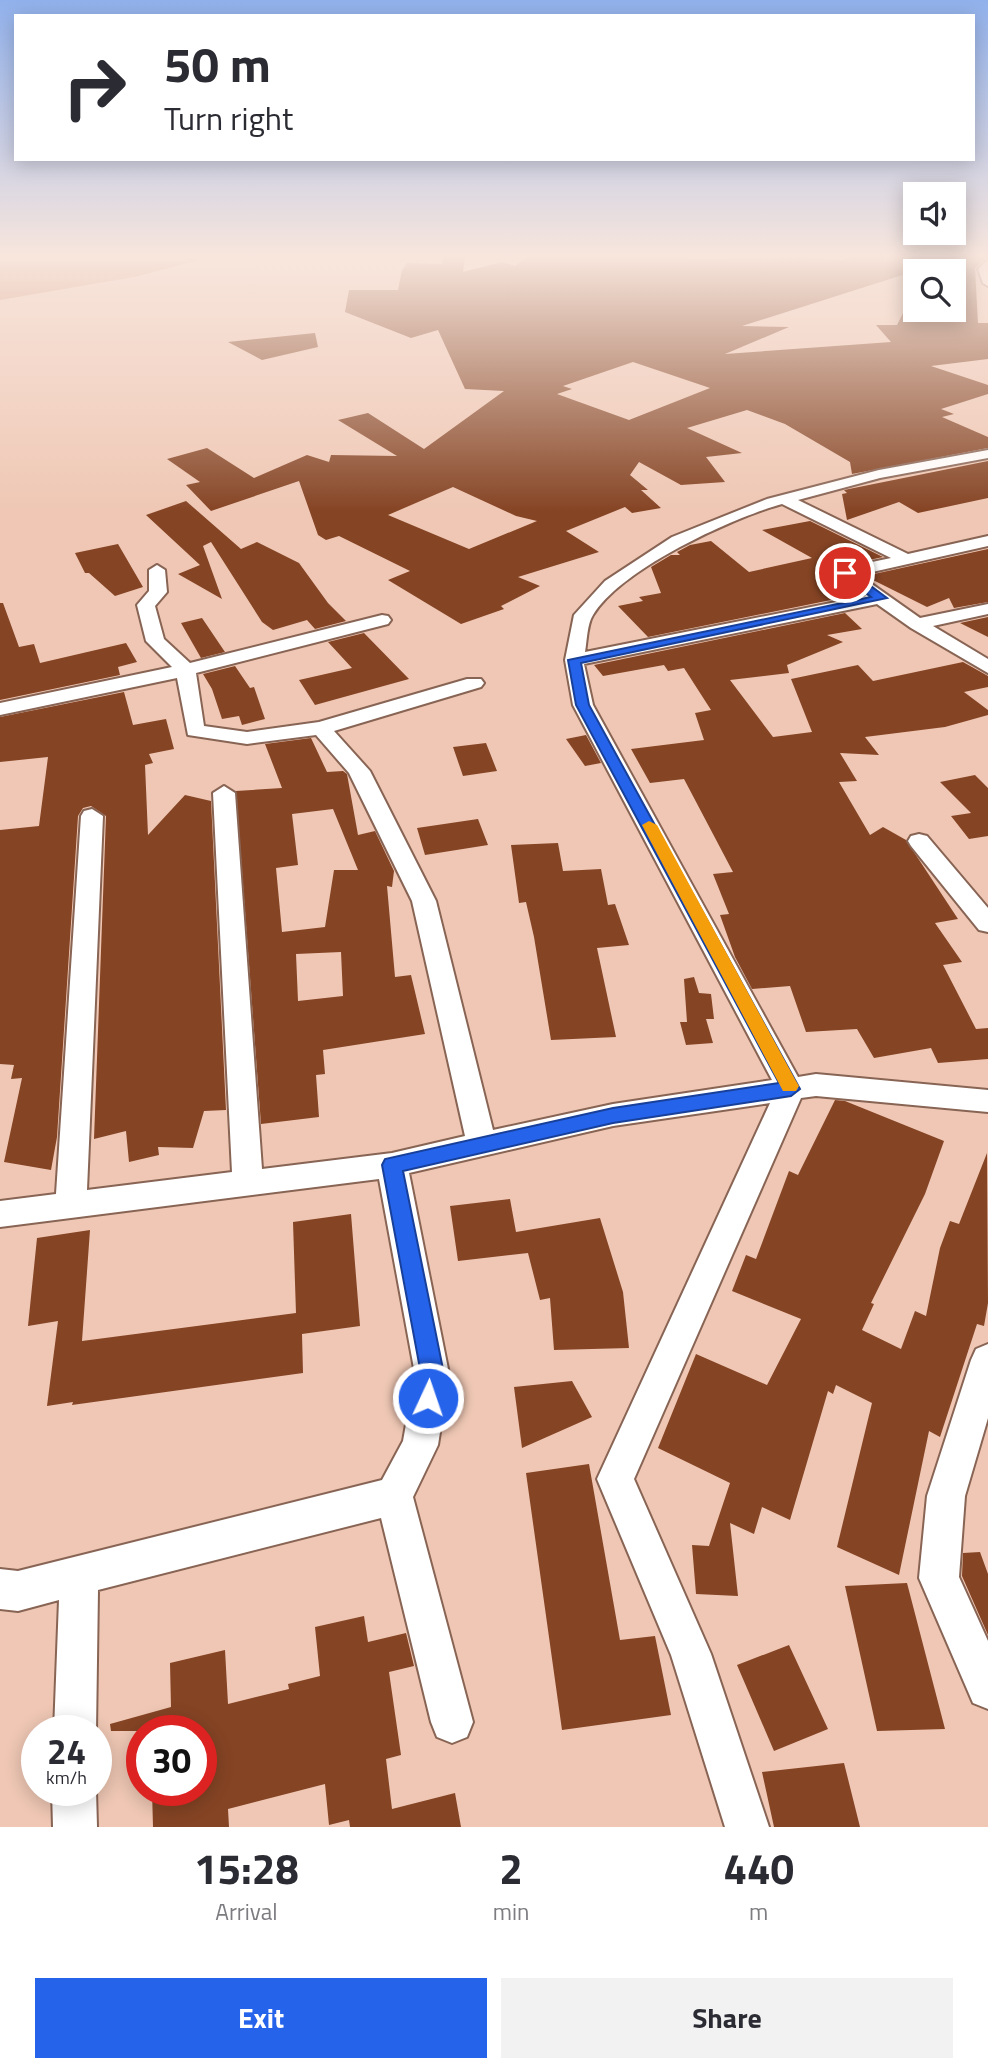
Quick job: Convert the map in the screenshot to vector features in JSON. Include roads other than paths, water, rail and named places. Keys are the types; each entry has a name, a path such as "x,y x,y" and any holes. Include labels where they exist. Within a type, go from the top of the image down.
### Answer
{"street":[{"path":"791,1089 583,705 574,660 583,615 611,584 678,540 784,499 879,474 988,454"},
{"path":"784,499 904,558"},
{"path":"988,541 845,573 917,624 988,667"},
{"path":"157,570 158,592 146,605 155,641 186,670 195,731 247,738 321,728 474,683"},
{"path":"574,660 881,598"},
{"path":"917,624 988,609"},
{"path":"0,709 186,670 382,620"},
{"path":"321,728 359,771 424,901 482,1146"},
{"path":"224,793 248,1185"},
{"path":"71,1206 92,816"},
{"path":"919,841 988,923"},
{"path":"0,1214 392,1165 613,1115 816,1085 988,1101"},
{"path":"747,1827 691,1654 615,1479 791,1089"},
{"path":"392,1165 432,1374 420,1445 394,1496 452,1722"},
{"path":"988,1360 946,1496 939,1578 988,1688"},
{"path":"0,1589 18,1591 394,1496"},
{"path":"75,1715 79,1576"},
{"path":"74,1806 75,1827"}]}
